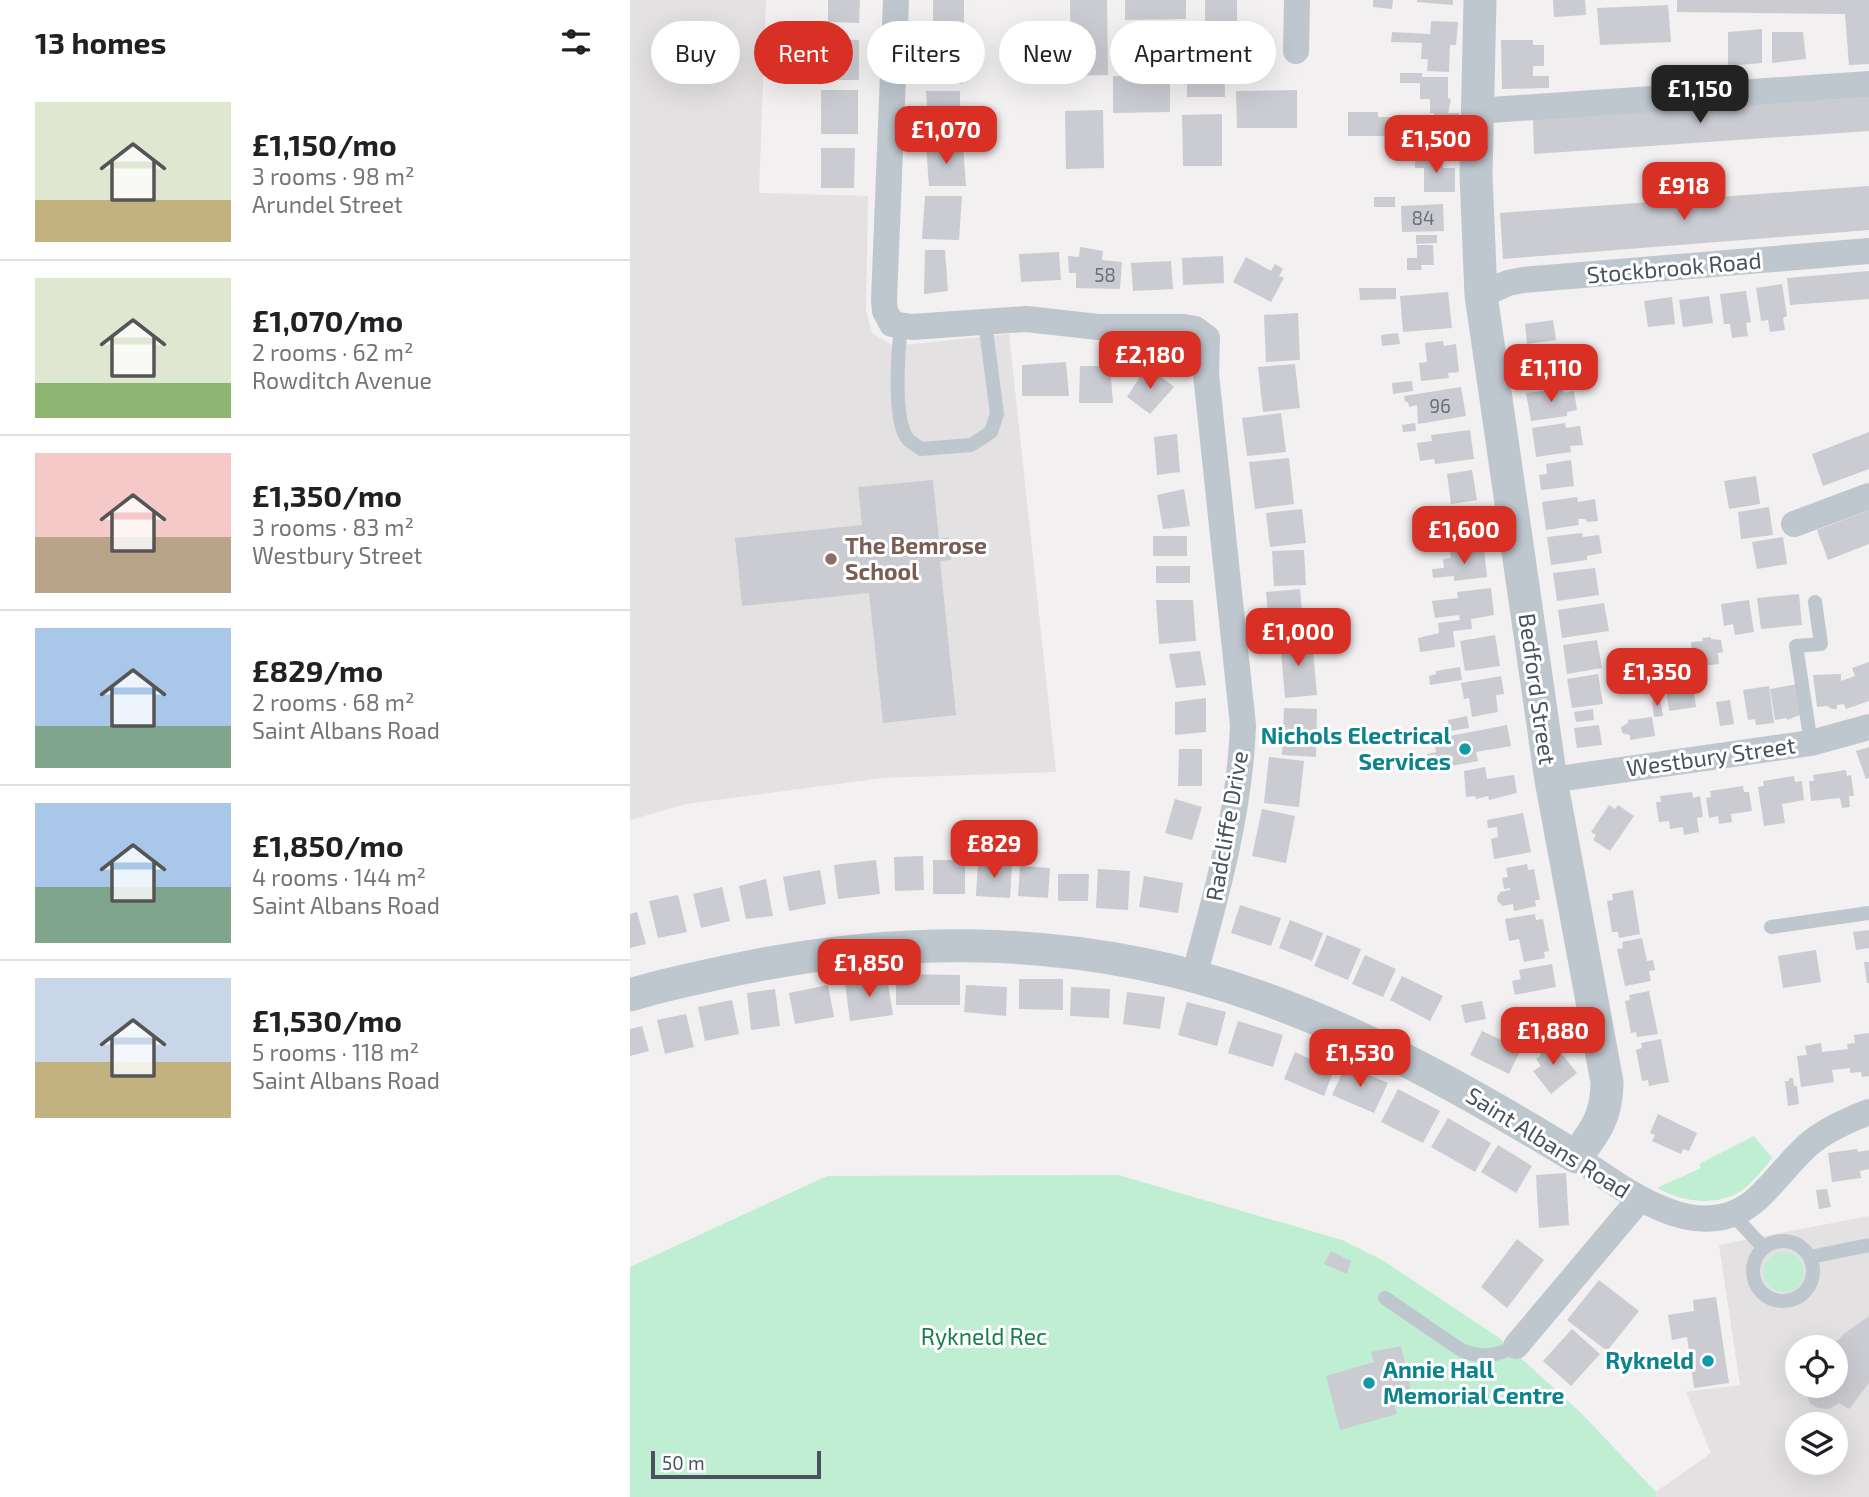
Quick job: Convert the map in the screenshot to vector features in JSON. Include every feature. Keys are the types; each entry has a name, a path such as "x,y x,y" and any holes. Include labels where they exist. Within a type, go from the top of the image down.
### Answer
{"street":[{"path":"893,319 896,0"},
{"path":"1296,51 1297,0"},
{"name":"Bedford Street","path":"1480,0 1476,111 1481,295 1551,780 1608,1082 1606,1104 1600,1124 1576,1157"},
{"path":"1476,111 1869,84"},
{"name":"Stockbrook Road","path":"1481,295 1508,283 1523,280 1869,251"},
{"name":"Radcliffe Drive","path":"893,319 985,322 1026,319 1098,327 1184,327 1202,333 1207,338 1206,374 1243,724 1234,815 1223,869 1194,976"},
{"path":"1794,524 1869,496"},
{"name":"Westbury Street","path":"1551,780 1811,743 1852,734 1869,727"},
{"name":"Saint Albans Road","path":"630,995 802,956 884,947 960,944 1026,948 1129,961 1194,976 1258,996 1320,1020 1422,1067 1576,1157 1639,1199 1668,1212 1708,1218 1733,1214 1760,1196 1810,1143 1835,1126 1869,1112"},
{"path":"1516,1346 1639,1199"}],"lane":[{"path":"893,319 898,349 900,417 907,439 921,449 971,445 991,432 997,414 985,322"},
{"path":"1811,743 1796,646 1821,644 1815,602"},
{"path":"1771,927 1869,913"},
{"path":"1733,1214 1764,1248"},
{"path":"1790,1241 1798,1244 1810,1258 1813,1278 1802,1295 1783,1301 1772,1299 1763,1293 1754,1276 1754,1265 1764,1248 1772,1243 1790,1241"},
{"path":"1810,1258 1869,1245"},
{"path":"1385,1298 1461,1350 1475,1356 1502,1353 1516,1346"}],"shaded area":[{"name":"The Bemrose School","path":"630,0 766,0 765,21 754,21 754,84 763,84 759,193 868,196 866,310 872,333 894,346 1009,334 1056,772 883,778 686,804 630,820"},
{"path":"1869,1216 1869,1497 1656,1497 1656,1492 1711,1453 1686,1392 1740,1385 1719,1245"}],"green space":[{"path":"1754,1136 1772,1158 1741,1191 1721,1199 1699,1201 1677,1197 1657,1188 1701,1168 1699,1164"},
{"name":"Rykneld Rec","path":"1118,1175 1342,1240 1384,1261 1498,1337 1582,1414 1656,1492 1656,1497 630,1497 630,1267 827,1176"},
{"path":"1784,1252 1798,1258 1804,1272 1798,1286 1784,1292 1770,1286 1764,1272 1770,1258"}],"building":[{"path":"828,0 860,0 859,23 828,21"},
{"path":"933,0 964,0 964,21 933,21"},
{"path":"1070,0 1107,0 1108,75 1096,75 1096,21 1070,21"},
{"path":"1125,0 1186,0 1186,19 1125,20"},
{"path":"1205,0 1237,0 1237,21 1205,21"},
{"path":"1373,0 1393,0 1392,9 1373,7"},
{"path":"1453,0 1453,5 1417,2"},
{"path":"1553,0 1585,0 1586,15 1554,17"},
{"path":"1677,0 1869,0 1869,64 1849,65 1845,14 1677,12"},
{"path":"1668,5 1671,42 1600,45 1597,8"},
{"path":"1431,21 1458,22 1456,45 1450,45 1449,72 1427,71 1428,59 1421,59 1422,43 1391,42 1392,32 1430,34"},
{"path":"1762,29 1762,63 1728,66 1728,32"},
{"path":"1772,32 1803,32 1806,59 1772,63"},
{"path":"853,40 859,40 859,80 853,80"},
{"path":"1501,40 1533,40 1533,45 1544,45 1544,66 1533,66 1533,76 1549,76 1549,88 1502,89"},
{"path":"1400,73 1422,73 1422,77 1448,77 1448,98 1451,99 1448,113 1459,113 1458,152 1428,151 1428,145 1415,145 1415,152 1407,152 1407,148 1388,148 1388,136 1348,136 1348,112 1378,112 1378,117 1419,117 1419,122 1434,122 1434,113 1430,113 1430,99 1420,99 1420,83 1400,83"},
{"path":"1113,84 1170,84 1170,112 1113,113"},
{"path":"1187,84 1225,84 1225,97 1187,97"},
{"path":"821,90 858,90 858,134 821,134"},
{"path":"1297,90 1297,128 1237,128 1236,91"},
{"path":"926,91 960,91 960,135 929,135"},
{"path":"1869,97 1869,131 1534,154 1533,118"},
{"path":"1103,110 1104,168 1066,169 1065,111"},
{"path":"1222,114 1222,166 1183,166 1182,115"},
{"path":"926,145 963,145 966,186 929,186"},
{"path":"821,148 855,148 854,188 821,188"},
{"path":"1443,156 1443,168 1455,168 1455,192 1424,192 1424,168 1415,168 1415,157"},
{"path":"1869,186 1869,230 1503,259 1500,213"},
{"path":"925,196 962,196 959,240 922,239"},
{"path":"1374,197 1395,197 1395,207 1374,207"},
{"path":"1443,204 1444,231 1402,232 1401,206"},
{"path":"1416,235 1437,235 1437,243 1416,244"},
{"path":"1417,245 1433,245 1434,265 1421,265 1422,270 1407,270 1407,258 1417,258"},
{"path":"1080,247 1103,251 1102,260 1122,262 1120,289 1076,288 1076,273 1069,273 1068,256 1079,257"},
{"path":"925,250 945,250 948,291 924,294"},
{"path":"1059,252 1061,280 1021,282 1019,254"},
{"path":"1223,256 1224,283 1183,285 1182,258"},
{"path":"1246,257 1271,271 1275,264 1283,269 1279,276 1284,278 1271,302 1233,282"},
{"path":"1171,261 1173,289 1133,291 1131,263"},
{"path":"1869,271 1869,299 1790,305 1787,278"},
{"path":"1782,284 1787,316 1783,318 1785,330 1770,332 1768,320 1761,321 1756,288"},
{"path":"1359,288 1396,288 1396,299 1360,300"},
{"path":"1746,291 1751,322 1746,323 1748,336 1732,338 1730,324 1724,324 1720,294"},
{"path":"1448,292 1452,328 1403,332 1400,296"},
{"path":"1709,296 1713,323 1683,327 1679,300"},
{"path":"1672,297 1675,324 1648,327 1644,301"},
{"path":"1298,313 1300,360 1266,362 1264,315"},
{"path":"1553,320 1556,340 1527,344 1525,324"},
{"path":"1398,333 1400,344 1382,346 1381,335"},
{"path":"1443,341 1444,346 1456,344 1459,372 1448,373 1449,378 1421,381 1419,363 1427,362 1425,343"},
{"path":"1554,349 1555,354 1568,352 1572,372 1558,374 1559,378 1527,384 1522,355"},
{"path":"1066,362 1069,396 1022,396 1022,365"},
{"path":"1295,364 1300,408 1263,412 1258,367"},
{"path":"1080,366 1110,366 1113,403 1079,403"},
{"path":"1147,366 1174,387 1150,414 1127,397"},
{"path":"1412,381 1413,391 1393,394 1392,383"},
{"path":"1461,387 1466,416 1418,424 1417,405 1409,407 1408,402 1405,402 1404,396"},
{"path":"1563,388 1564,393 1574,391 1577,410 1567,412 1567,416 1531,421 1526,393"},
{"path":"1281,413 1286,452 1247,456 1242,418"},
{"path":"1415,423 1416,431 1403,432 1402,425"},
{"path":"1565,423 1566,428 1580,426 1583,445 1570,446 1571,452 1536,457 1532,428"},
{"path":"1470,430 1474,459 1435,464 1434,459 1420,461 1417,443 1432,441 1431,435"},
{"path":"1869,432 1869,469 1823,486 1812,454"},
{"path":"1177,434 1180,472 1157,475 1154,437"},
{"path":"1289,458 1294,504 1255,509 1249,462"},
{"path":"1571,460 1574,486 1541,490 1539,475 1547,474 1546,464"},
{"path":"1472,470 1477,500 1451,504 1447,474"},
{"path":"1756,476 1760,504 1729,509 1724,481"},
{"path":"933,480 939,539 949,537 951,560 940,561 956,715 883,723 869,593 742,606 735,538 862,525 858,487"},
{"path":"1184,489 1190,526 1163,529 1157,495"},
{"path":"1577,497 1578,502 1595,499 1598,521 1578,519 1579,525 1546,530 1542,502"},
{"path":"1769,507 1773,535 1741,539 1738,512"},
{"path":"1302,509 1306,543 1270,547 1266,513"},
{"path":"1447,509 1448,518 1424,521 1423,512"},
{"path":"1869,510 1869,544 1828,560 1817,530"},
{"path":"1478,512 1482,541 1454,544 1450,516"},
{"path":"1582,533 1583,537 1599,535 1602,553 1587,556 1587,560 1551,565 1547,537"},
{"path":"1153,536 1187,536 1187,556 1153,556"},
{"path":"1783,537 1787,564 1757,569 1752,542"},
{"path":"1484,548 1487,577 1454,581 1454,576 1433,578 1432,569 1444,568 1443,559 1451,558 1450,552"},
{"path":"1304,550 1306,585 1274,586 1272,551"},
{"path":"1156,566 1190,566 1190,583 1156,583"},
{"path":"1595,568 1599,595 1557,601 1553,573"},
{"path":"1491,588 1494,615 1471,619 1472,629 1453,631 1455,647 1420,652 1418,638 1439,633 1438,623 1460,620 1459,615 1435,618 1432,601 1458,598 1457,592"},
{"path":"1300,589 1304,635 1270,638 1266,592"},
{"path":"1799,594 1802,625 1761,629 1757,598"},
{"path":"1156,600 1193,600 1196,641 1159,644"},
{"path":"1749,600 1754,632 1735,635 1733,624 1724,626 1721,604"},
{"path":"1604,603 1609,631 1562,638 1558,610"},
{"path":"1495,635 1500,666 1465,671 1460,641"},
{"path":"1711,637 1721,640 1723,652 1718,653 1719,664 1693,667 1691,642"},
{"path":"1312,638 1317,695 1285,698 1280,641"},
{"path":"1597,640 1602,668 1567,674 1563,645"},
{"path":"1200,651 1206,685 1176,688 1169,654"},
{"path":"1869,662 1869,701 1846,709 1844,704 1837,705 1837,709 1817,707 1813,675 1841,674 1841,681 1855,676 1852,668"},
{"path":"1460,667 1462,680 1430,685 1429,676 1436,674 1436,671"},
{"path":"1691,670 1696,707 1669,711 1664,673"},
{"path":"1598,674 1603,704 1572,708 1567,679"},
{"path":"1501,676 1504,694 1496,695 1498,712 1472,717 1469,698 1464,699 1461,683"},
{"path":"1798,684 1803,714 1787,720 1775,720 1770,689"},
{"path":"1769,686 1774,723 1756,725 1755,719 1748,720 1743,690"},
{"path":"1206,698 1206,732 1175,735 1175,702"},
{"path":"1660,699 1663,716 1654,717 1652,700"},
{"path":"1730,700 1734,724 1720,726 1716,702"},
{"path":"1284,708 1317,709 1316,757 1282,755"},
{"path":"1593,709 1594,720 1576,722 1574,712"},
{"path":"1467,716 1469,728 1450,731 1448,720"},
{"path":"1652,717 1655,736 1630,740 1630,735 1622,733 1621,727 1628,723 1628,720"},
{"name":"Nichols Electrical Services","path":"1507,725 1511,746 1476,752 1478,761 1440,768 1439,763 1429,765 1427,754 1436,752 1434,739"},
{"path":"1599,725 1602,745 1577,748 1574,728"},
{"path":"1869,747 1869,778 1866,779 1856,751"},
{"path":"1179,749 1202,749 1202,786 1178,786"},
{"path":"1269,757 1304,761 1299,807 1264,803"},
{"path":"1485,767 1487,779 1514,775 1517,793 1489,800 1488,796 1476,799 1475,796 1466,797 1464,771"},
{"path":"1846,770 1847,776 1851,775 1854,796 1849,796 1850,807 1842,808 1840,798 1811,801 1809,781 1814,781 1813,775"},
{"path":"1794,776 1795,782 1802,781 1804,800 1782,804 1785,823 1764,826 1758,787 1764,786 1763,781"},
{"path":"1743,786 1744,792 1749,792 1752,811 1731,814 1732,822 1719,824 1718,816 1709,818 1706,798 1711,797 1710,791"},
{"path":"1692,792 1693,798 1700,796 1703,817 1697,818 1699,832 1684,835 1683,827 1670,829 1669,821 1659,822 1656,802 1661,802 1660,796"},
{"path":"1175,799 1202,807 1192,840 1165,833"},
{"path":"1609,805 1615,809 1618,805 1634,816 1610,851 1593,840 1596,835 1591,832"},
{"path":"1262,809 1295,816 1286,863 1252,856"},
{"path":"1523,813 1531,852 1494,859 1491,839 1498,837 1497,827 1488,828 1487,820"},
{"path":"923,856 924,890 895,891 894,857"},
{"path":"876,860 880,894 838,899 834,865"},
{"path":"933,860 965,860 965,894 933,894"},
{"path":"978,862 1012,864 1010,898 976,896"},
{"path":"1527,864 1528,870 1534,869 1540,900 1535,900 1536,906 1514,911 1513,904 1503,906 1498,902 1500,892 1510,890 1504,889 1502,878 1508,877 1506,868"},
{"path":"1020,866 1050,868 1048,898 1018,896"},
{"path":"1098,869 1130,871 1128,910 1096,908"},
{"path":"820,870 826,904 789,911 783,877"},
{"path":"1058,874 1089,874 1088,901 1058,901"},
{"path":"1144,876 1183,883 1178,913 1139,907"},
{"path":"766,879 773,916 746,919 739,886"},
{"path":"722,887 730,921 701,928 693,894"},
{"path":"1633,890 1640,934 1619,938 1618,932 1612,932 1607,901 1613,900 1612,894"},
{"path":"678,895 687,932 658,938 649,901"},
{"path":"1240,905 1281,918 1271,946 1231,933"},
{"path":"637,912 646,944 630,948 630,914"},
{"path":"1535,914 1536,920 1543,919 1549,951 1544,952 1545,958 1524,962 1519,939 1509,941 1505,919"},
{"path":"1290,920 1323,933 1312,961 1279,948"},
{"path":"1869,930 1869,948 1856,950 1853,932"},
{"path":"1327,935 1361,949 1348,980 1314,966"},
{"path":"1642,938 1647,961 1653,960 1655,970 1649,971 1651,981 1625,986 1617,949 1623,948 1622,942"},
{"path":"1816,950 1821,982 1783,988 1778,956"},
{"path":"1365,955 1396,969 1383,997 1352,984"},
{"path":"1864,962 1869,962 1869,983 1867,983"},
{"path":"1552,964 1556,987 1515,995 1512,981 1521,979 1519,970"},
{"path":"896,974 960,975 960,1005 896,1005"},
{"path":"1402,976 1443,996 1430,1021 1390,1000"},
{"path":"887,977 893,1015 850,1021 845,983"},
{"path":"1019,979 1063,979 1063,1010 1019,1009"},
{"path":"828,985 834,1017 795,1024 789,993"},
{"path":"966,985 1007,987 1006,1016 964,1012"},
{"path":"1071,987 1110,989 1109,1018 1070,1016"},
{"path":"775,989 780,1026 751,1030 747,993"},
{"path":"1649,991 1658,1034 1637,1037 1636,1032 1631,1033 1625,1001 1630,1000 1629,995"},
{"path":"1127,992 1165,997 1160,1029 1123,1024"},
{"path":"732,1000 739,1034 705,1041 698,1007"},
{"path":"1482,1001 1486,1019 1465,1023 1461,1005"},
{"path":"1187,1002 1226,1012 1217,1046 1178,1035"},
{"path":"1566,1010 1568,1024 1546,1028 1544,1019 1549,1018 1549,1012"},
{"path":"686,1014 694,1047 665,1054 657,1020"},
{"path":"1238,1021 1283,1035 1273,1067 1228,1053"},
{"path":"642,1026 649,1051 630,1056 630,1029"},
{"path":"1482,1031 1521,1049 1509,1074 1470,1055"},
{"path":"1869,1033 1869,1076 1862,1077 1861,1072 1850,1073 1850,1068 1832,1070 1834,1082 1801,1087 1797,1056 1807,1055 1805,1046 1821,1043 1822,1052 1848,1049 1847,1044 1855,1043 1854,1035"},
{"path":"1549,1038 1577,1073 1551,1094 1533,1071 1541,1066 1536,1059 1541,1055 1536,1049"},
{"path":"1661,1039 1669,1082 1649,1086 1648,1080 1642,1081 1636,1050 1642,1048 1641,1043"},
{"path":"1295,1052 1334,1070 1324,1096 1284,1079"},
{"path":"1346,1065 1388,1083 1374,1113 1332,1095"},
{"path":"1789,1078 1793,1078 1794,1086 1797,1086 1799,1104 1788,1106 1785,1081 1789,1081"},
{"path":"1398,1089 1440,1111 1423,1143 1381,1122"},
{"path":"1658,1114 1697,1133 1689,1151 1683,1149 1681,1154 1652,1141 1655,1135 1650,1133"},
{"path":"1448,1118 1491,1143 1475,1172 1431,1147"},
{"path":"1498,1145 1532,1166 1516,1193 1481,1172"},
{"path":"1857,1149 1858,1152 1869,1150 1869,1169 1860,1171 1861,1178 1832,1182 1828,1153"},
{"path":"1566,1173 1569,1225 1539,1228 1536,1175"},
{"path":"1827,1189 1831,1207 1819,1209 1816,1190"},
{"path":"1517,1239 1544,1260 1507,1308 1481,1287"},
{"path":"1331,1251 1351,1261 1347,1274 1324,1264"},
{"path":"1599,1280 1639,1311 1607,1351 1567,1320"},
{"name":"Rykneld","path":"1716,1297 1729,1383 1694,1388 1687,1337 1672,1340 1668,1315 1694,1311 1693,1300"},
{"path":"1869,1316 1869,1383 1849,1409 1839,1403 1829,1409 1818,1408 1809,1402 1808,1398 1848,1398 1848,1335 1843,1335"},
{"path":"1572,1329 1600,1354 1571,1386 1543,1361"},
{"name":"Annie Hall Memorial Centre","path":"1401,1346 1411,1390 1391,1393 1397,1414 1340,1430 1326,1376 1374,1362 1371,1352"}],"place":[{"name":"The Bemrose School","path":"831,559"},
{"name":"Nichols Electrical Services","path":"1465,749"},
{"name":"Rykneld","path":"1708,1361"},
{"name":"Annie Hall Memorial Centre","path":"1369,1383"}]}
